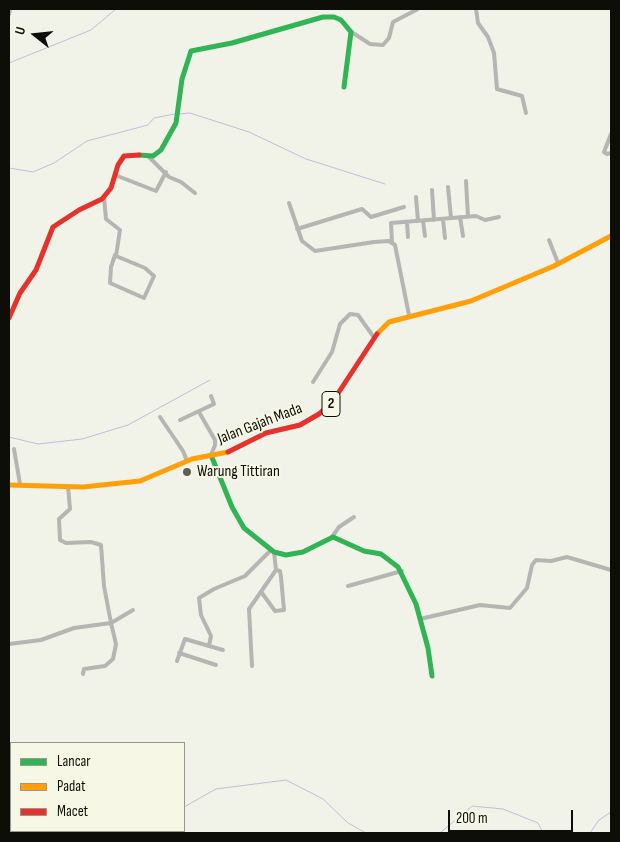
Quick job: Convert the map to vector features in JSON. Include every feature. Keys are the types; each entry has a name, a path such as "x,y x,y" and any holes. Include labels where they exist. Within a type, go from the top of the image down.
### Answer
{"main road":[{"path":"9,318 20,293 34,274 53,227 79,210 104,198 111,188 124,156 133,154 150,156 160,150 177,120 187,60 194,50 232,44 326,17 337,18 350,31 344,88"},
{"name":"Jalan Gajah Mada","path":"9,485 96,486 140,481 161,474 186,461 230,452 266,433 300,425 319,414 338,395 373,336 389,322 471,301 558,263 611,236"},
{"path":"211,455 232,507 241,523 254,538 273,551 286,555 303,552 332,536 364,551 383,554 402,571 408,590 416,604 418,619 428,648 432,676"}],"street":[{"path":"9,14 10,9"},
{"path":"350,31 370,44 383,45 389,38 393,22 418,9"},
{"path":"476,9 478,23 488,37 494,53 496,89 522,96 526,113"},
{"path":"611,134 604,152 607,154 611,153"},
{"path":"150,156 169,176 181,182 195,194"},
{"path":"115,176 156,191 166,172"},
{"path":"466,181 468,217"},
{"path":"448,187 450,218"},
{"path":"432,190 434,220"},
{"path":"416,197 425,236"},
{"path":"104,198 105,217 120,230 111,267 110,282 144,298 154,276 144,268 115,255"},
{"path":"289,203 297,228 306,246 315,251 374,242 392,242"},
{"path":"297,228 362,209 370,217 404,207"},
{"path":"409,316 397,248 392,242 391,224 460,217 476,216 485,220 499,217"},
{"path":"460,217 463,236"},
{"path":"442,219 445,238"},
{"path":"407,222 408,237"},
{"path":"549,240 558,263"},
{"path":"313,382 332,352 340,324 350,314 358,315 373,336"},
{"path":"180,420 214,404 211,396"},
{"path":"199,412 215,440 211,455"},
{"path":"160,417 183,451 186,461"},
{"path":"14,449 20,484"},
{"path":"68,486 70,509 59,519 60,540 66,543 90,542 101,545 104,586 116,644 113,659 105,666 84,669 83,674"},
{"path":"332,536 339,527 354,517"},
{"path":"252,666 249,609 262,593 276,570 273,551"},
{"path":"209,646 211,636 201,614 199,598 214,589 245,576 273,551"},
{"path":"418,619 480,605 510,608 527,588 532,565 536,560 551,562 567,557 611,570"},
{"path":"262,593 275,612 284,610 282,577 280,571 276,570"},
{"path":"348,586 402,571"},
{"path":"9,644 41,640 60,632 111,623 132,610"},
{"path":"177,661 184,639 194,638 209,646 223,650"},
{"path":"179,654 216,665"}],"waterway":[{"path":"9,63 91,30 116,9"},
{"path":"179,114 190,113 249,132 306,159 385,184"},
{"path":"9,168 33,172 54,163 87,141 148,125 154,118 175,114"},
{"path":"9,437 38,444 82,439 128,425 210,380"},
{"path":"185,806 216,789 286,780 323,799 348,823 366,833"},
{"path":"440,833 472,806 503,809 538,823 543,833"},
{"path":"590,833 599,820 611,812"}],"traffic: fast":[{"path":"139,155 153,156 161,150 176,123 182,79 191,51 232,43 323,17 334,17 341,20 351,32 344,87"},
{"path":"211,455 232,507 244,528 274,552 286,555 303,552 333,537 364,551 381,554 398,567 416,604 428,648 432,676"}],"traffic: slow":[{"path":"377,334 389,322 471,301 554,266 611,236"},
{"path":"9,485 83,487 140,481 192,459 228,452"}],"traffic: jam":[{"path":"9,318 20,293 36,270 53,227 79,210 102,199 111,188 118,165 124,156 139,155"},
{"path":"228,452 266,433 300,425 319,414 333,401 377,334"}],"place":[{"name":"Warung Tittiran","path":"187,472"}]}
